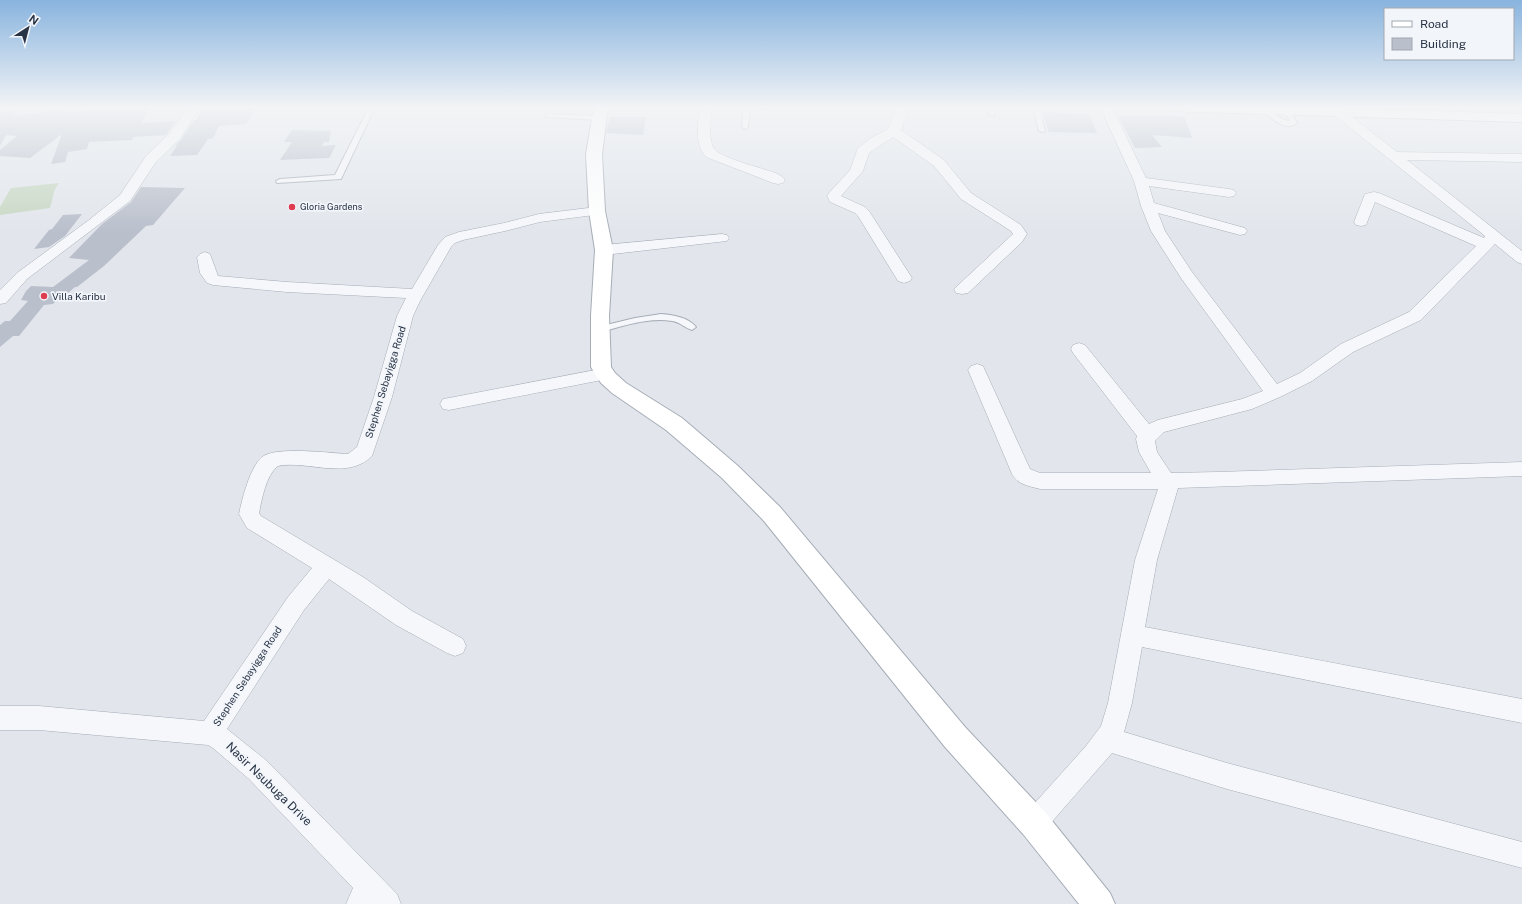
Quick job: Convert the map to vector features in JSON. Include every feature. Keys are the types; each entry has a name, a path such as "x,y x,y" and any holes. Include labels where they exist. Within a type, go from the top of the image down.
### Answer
{"street":[{"path":"0,299 22,276 94,223 124,198 151,159 161,149"},
{"path":"595,149 597,211 604,250 601,367 608,378 619,388 674,424 730,472 772,514 955,738 1034,823 1099,904"},
{"path":"706,149 710,154 717,158 759,171 778,180"},
{"path":"865,149 863,151 856,171 834,196 835,199 860,210 864,214 904,278"},
{"path":"920,149 939,163 966,196 1016,228 1020,234 1017,239 962,289"},
{"path":"1126,149 1141,181 1148,206 1158,232 1186,275 1274,393"},
{"path":"1385,149 1490,240"},
{"path":"1393,156 1522,158"},
{"path":"1141,181 1229,193"},
{"path":"1361,222 1370,197 1374,196 1490,240 1522,259"},
{"path":"1148,206 1240,231"},
{"name":"Stephen Sebayigga Road","path":"210,733 254,669 284,620 308,586 326,567 254,522 250,514 253,500 266,467 274,460 281,458 348,461 358,458 365,451 383,397 405,316 416,294 432,271 445,245 454,237 505,227 539,218 597,211"},
{"path":"604,250 722,238"},
{"path":"1034,823 1095,755 1112,732 1120,703 1146,560 1168,489 1167,480 1148,453 1145,446 1148,436 1158,427 1246,404 1274,393 1306,377 1347,348 1415,316 1490,240"},
{"path":"205,257 208,273 213,280 287,287 416,294"},
{"path":"1079,349 1148,436"},
{"path":"977,370 1024,476 1040,481 1218,480 1440,470 1522,469"},
{"path":"449,404 606,374"},
{"path":"326,567 355,584 404,618 455,646"},
{"path":"1133,635 1522,711"},
{"name":"Nasir Nsubuga Drive","path":"0,718 39,718 210,733 222,739 258,770 364,895 387,904"},
{"path":"1107,739 1227,776 1522,856"}],"lane":[{"path":"280,182 338,177 352,149"},
{"path":"601,329 666,317 680,319 687,322 692,327"}],"green space":[{"path":"59,183 54,192 50,208 0,215 0,207 11,188"}],"building":[{"path":"42,149 30,158 0,156 0,150"},
{"path":"56,149 86,149 68,152 65,162 51,164"},
{"path":"175,149 201,149 197,155 170,156"},
{"path":"287,149 334,149 329,158 280,160"},
{"path":"141,187 185,188 153,225 146,226 104,266 61,299 57,300 53,304 44,305 19,336 13,336 0,347 0,325 5,321 10,321 28,301 21,300 26,291 31,286 53,287 89,260 69,258 102,224 131,202"},
{"path":"82,214 65,236 49,247 34,249 63,215"}],"place":[{"name":"Gloria Gardens","path":"292,207"},
{"name":"Villa Karibu","path":"44,296"}]}
